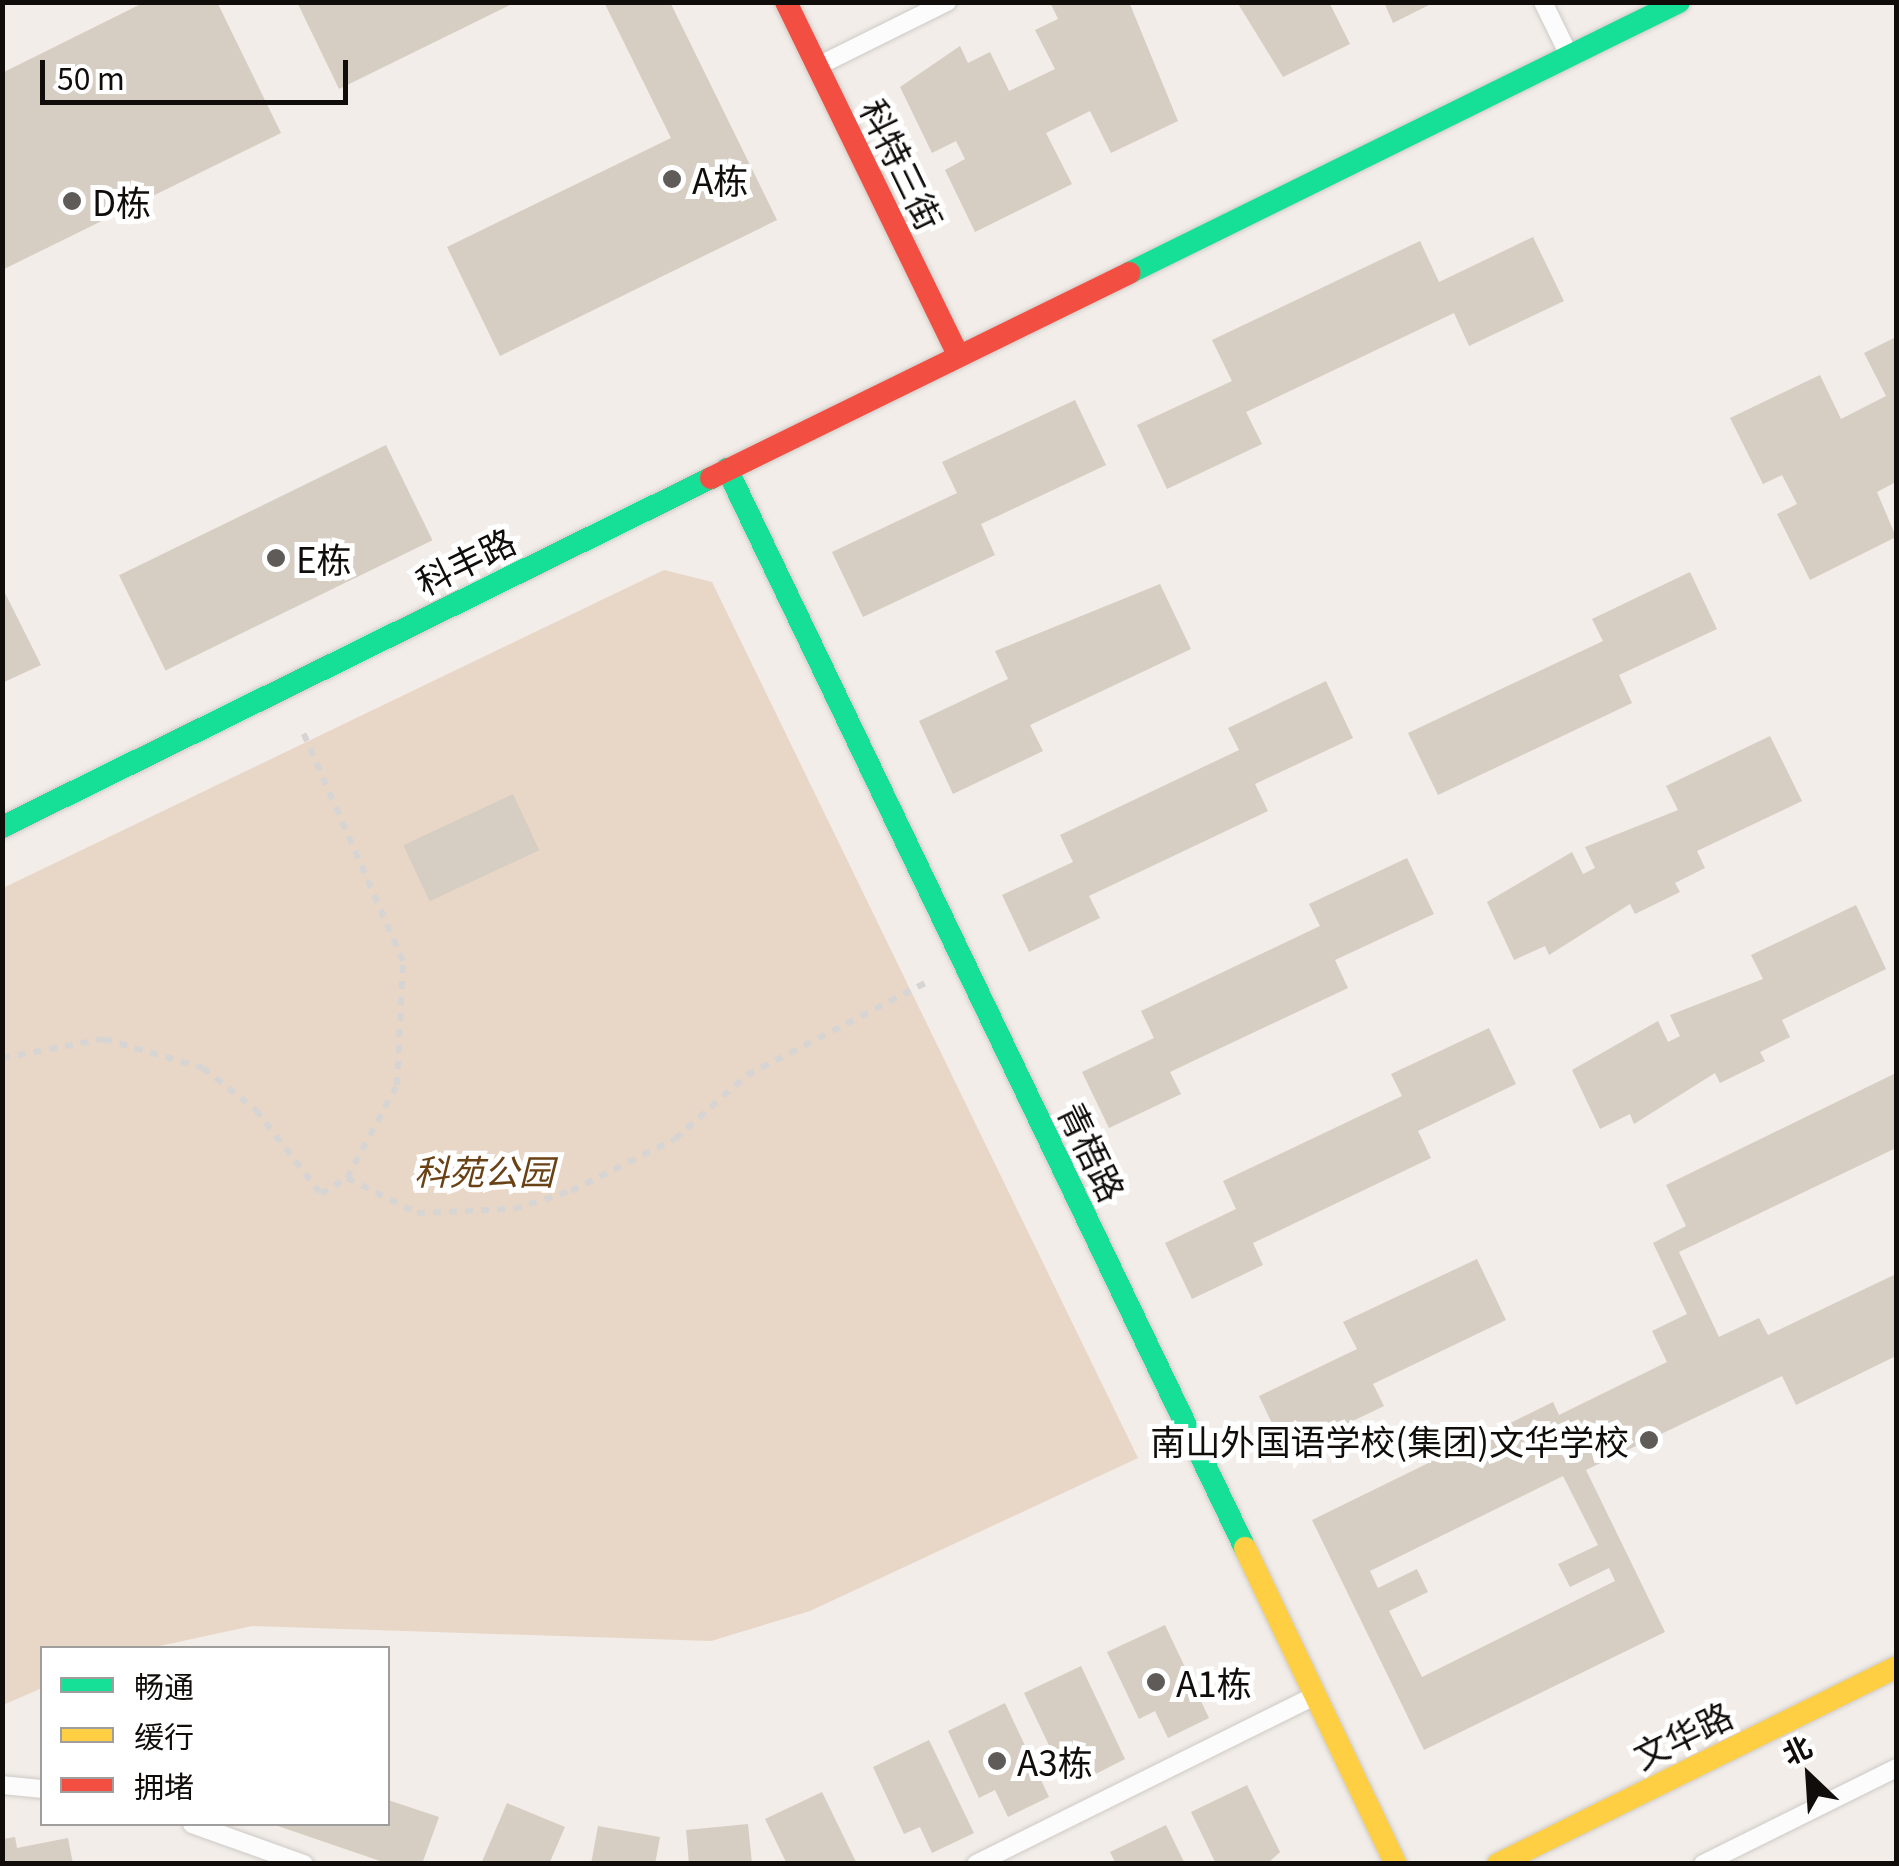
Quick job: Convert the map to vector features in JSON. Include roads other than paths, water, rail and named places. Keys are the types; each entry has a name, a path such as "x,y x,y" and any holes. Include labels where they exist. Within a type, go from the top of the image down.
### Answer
{"street":[{"name":"科特三街","path":"786,2 958,356"},
{"name":"科丰路","path":"2,827 1678,2"},
{"name":"青梧路","path":"727,469 1396,1864"},
{"name":"文华路","path":"1498,1864 1896,1667"}],"lane":[{"path":"817,67 947,2"},
{"path":"1543,2 1570,56"},
{"path":"976,1864 1315,1696"},
{"path":"1702,1864 1896,1768"},
{"path":"2,1785 40,1789"},
{"path":"198,1826 304,1864"}],"place":[{"name":"A栋","path":"672,179"},
{"name":"D栋","path":"72,201"},
{"name":"E栋","path":"276,558"},
{"name":"南山外国语学校(集团)文华学校","path":"1649,1440"},
{"name":"A1栋","path":"1156,1682"},
{"name":"A3栋","path":"997,1761"}],"park label":[{"name":"科苑公园","path":"484,1170"}]}
